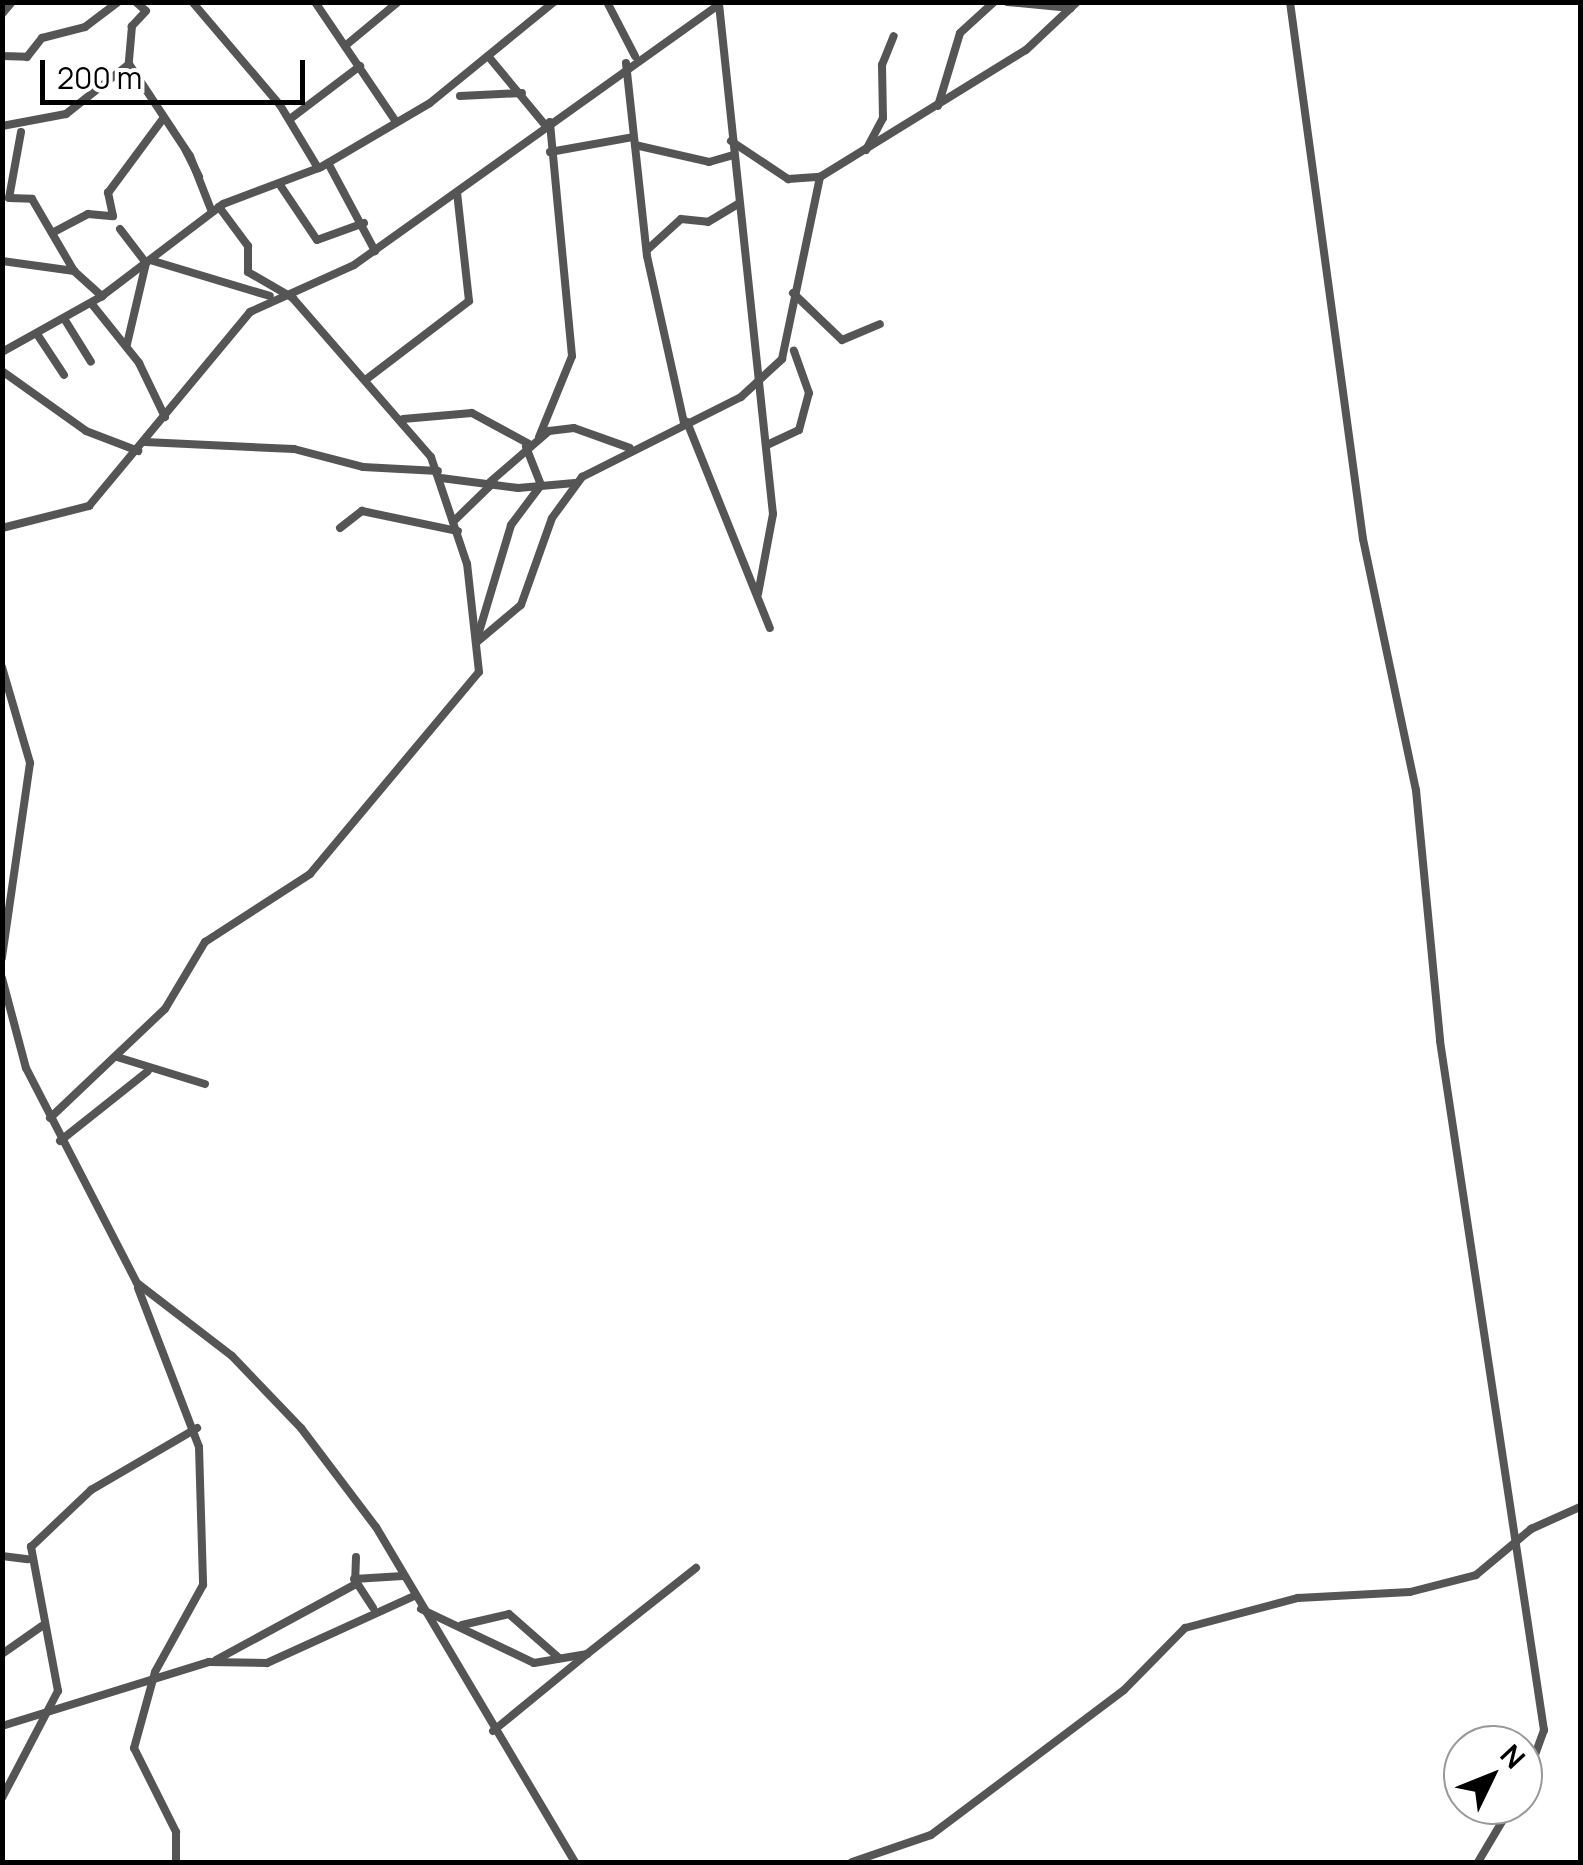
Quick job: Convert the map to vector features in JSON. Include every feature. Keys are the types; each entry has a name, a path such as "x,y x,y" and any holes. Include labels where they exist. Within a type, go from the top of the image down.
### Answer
{"street":[{"path":"2,14 12,2"},
{"path":"2,56 27,57 42,38 85,27 118,2"},
{"path":"50,1118 117,1057 173,998 205,942 310,874 463,700 479,672 458,532 439,474 403,420 368,378 282,292 248,272 248,246 215,210 185,149 162,120 129,64 132,26 146,11 136,2"},
{"path":"182,2 196,3 290,119 318,168"},
{"path":"315,2 395,120"},
{"path":"345,46 398,2"},
{"path":"2,352 102,296 215,210 328,163 488,56 554,2"},
{"path":"607,2 636,56"},
{"path":"936,110 960,33 994,2"},
{"path":"1007,2 1074,5"},
{"path":"1290,2 1363,539 1416,790 1440,1041 1542,1725"},
{"path":"2,528 89,506 138,451 232,328 270,296 375,250 457,193 626,63 719,4 757,386 767,446 773,536 758,594"},
{"path":"731,141 788,179 820,178 936,110 1074,5"},
{"path":"866,150 883,118 882,65 894,36"},
{"path":"455,520 539,436 572,356 548,124 488,56"},
{"path":"626,63 646,250 686,422 770,628"},
{"path":"2,126 66,114 129,64"},
{"path":"290,119 360,66"},
{"path":"460,96 522,93"},
{"path":"52,233 88,214 112,216 108,193 162,120"},
{"path":"21,132 9,198 32,199 74,271 102,296"},
{"path":"550,152 634,141 709,162 733,155"},
{"path":"328,163 331,182 364,223 375,250"},
{"path":"145,442 294,448 363,468 492,482 575,483 630,448 757,386 787,348 792,293 820,178"},
{"path":"280,185 317,240 364,223"},
{"path":"368,378 470,302 457,193"},
{"path":"646,250 677,222 708,222 739,203"},
{"path":"120,229 148,262 270,296"},
{"path":"2,262 74,271"},
{"path":"127,345 148,262"},
{"path":"792,293 842,340 880,324"},
{"path":"91,303 127,345 164,417"},
{"path":"65,320 92,362"},
{"path":"37,334 64,375"},
{"path":"767,446 799,430 809,394 794,351"},
{"path":"2,371 86,432 138,451"},
{"path":"403,420 472,414 528,446 541,485"},
{"path":"539,436 574,428 630,448"},
{"path":"477,642 526,596 575,483"},
{"path":"477,642 511,525 541,485"},
{"path":"340,528 362,511 458,532"},
{"path":"2,667 30,762 2,958"},
{"path":"2,978 20,1054 60,1141 137,1283 197,1428 203,1585 153,1681 134,1759 176,1832 176,1862"},
{"path":"117,1057 148,1071 205,1084"},
{"path":"60,1141 148,1071"},
{"path":"137,1283 278,1400 403,1576 433,1632 575,1862"},
{"path":"2,1798 47,1711 58,1680 28,1559 43,1530 91,1490 197,1428"},
{"path":"852,1862 931,1835 1115,1696 1185,1628 1298,1598 1410,1592 1476,1575 1580,1508"},
{"path":"2,1556 28,1559"},
{"path":"356,1557 355,1581 373,1608"},
{"path":"493,1731 696,1568"},
{"path":"2,1726 216,1660 355,1581 403,1576"},
{"path":"216,1660 267,1663 373,1608 414,1596"},
{"path":"421,1609 462,1625 516,1661 587,1654"},
{"path":"462,1625 509,1614 559,1658"},
{"path":"433,1632 446,1618"},
{"path":"2,1654 42,1626"},
{"path":"1478,1862 1500,1825"}]}
